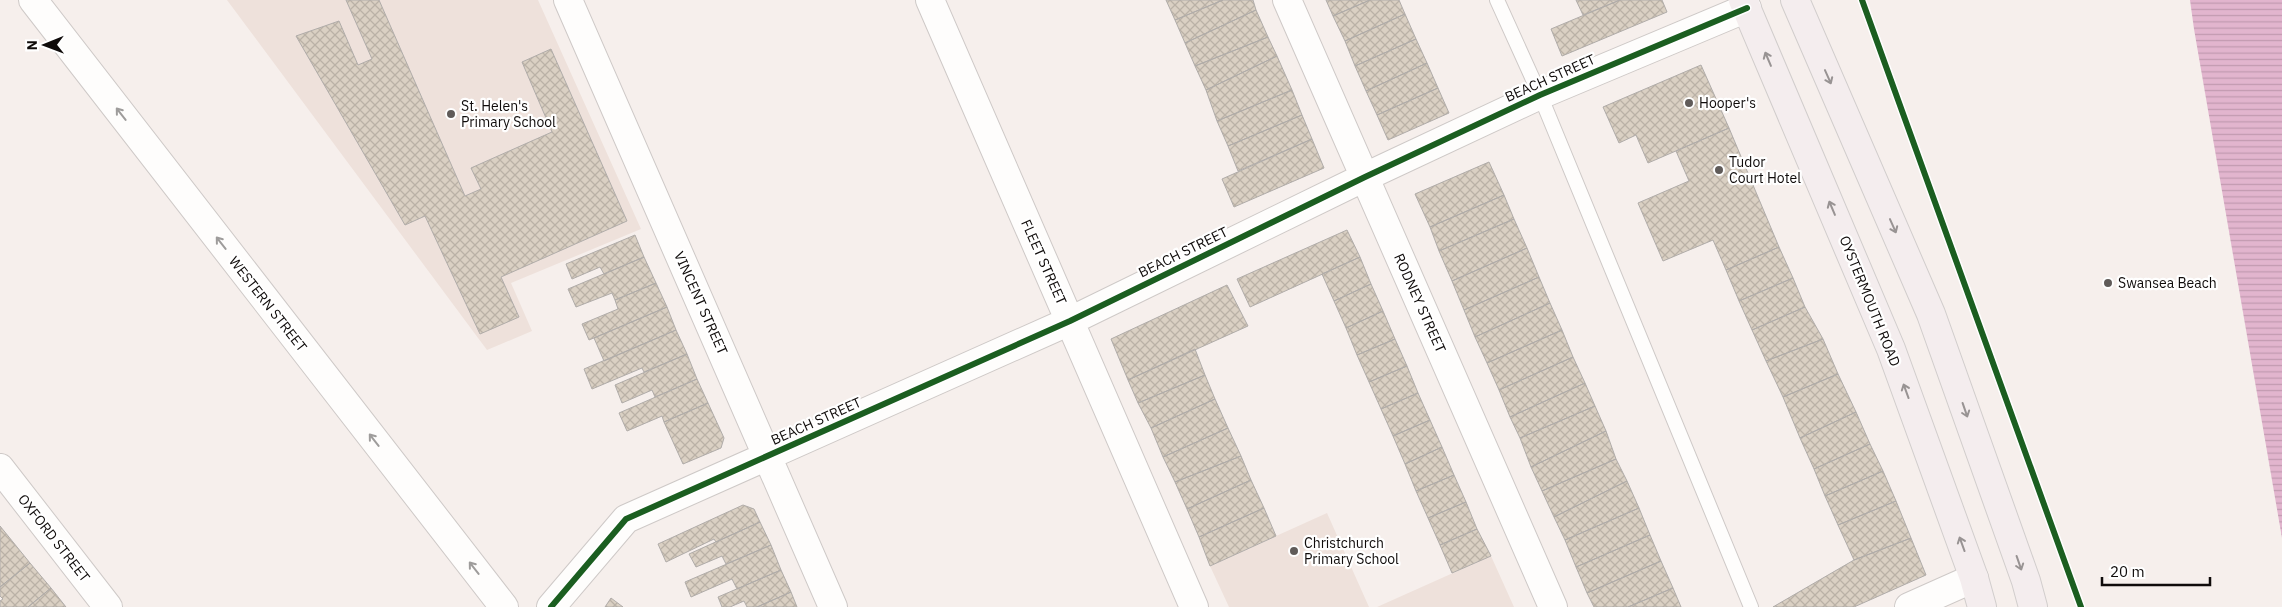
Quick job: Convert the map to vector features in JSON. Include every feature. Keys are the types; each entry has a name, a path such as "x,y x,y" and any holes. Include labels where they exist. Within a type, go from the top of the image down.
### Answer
{"main road":[{"path":"1795,0 1931,314 2026,581 2033,607"},
{"name":"OYSTERMOUTH ROAD","path":"1745,4 1891,349 1974,578 1982,607"}],"street":[{"name":"WESTERN STREET","path":"32,0 504,607"},
{"name":"VINCENT STREET","path":"568,0 833,607"},
{"name":"FLEET STREET","path":"930,0 1194,607"},
{"name":"RODNEY STREET","path":"1287,0 1552,607"},
{"name":"BEACH STREET","path":"552,607 626,519 1070,321 1365,177 1540,95 1745,4"},
{"name":"OXFORD STREET","path":"0,468 108,607"},
{"path":"1909,607 1974,578"}],"lane":[{"path":"1497,0 1540,95 1751,607"}],"shaded area":[{"name":"St. Helen's Primary School","path":"227,0 538,0 641,229 511,283 532,331 487,350"},
{"path":"2190,0 2282,0 2282,538 2194,29"},
{"name":"Christchurch Primary School","path":"1327,513 1369,607 1229,607 1210,566"},
{"name":"Christchurch Primary School","path":"1491,556 1514,607 1377,607"}],"building":[{"path":"346,0 379,0 465,196 481,189 471,168 552,132 522,62 551,49 627,221 501,277 519,317 480,334 425,216 405,225 296,36 339,21 358,65 372,59"},
{"path":"1166,0 1223,0 1175,20"},
{"path":"1223,0 1253,0 1256,10 1185,43 1175,20"},
{"path":"1326,0 1370,0 1333,16"},
{"path":"1370,0 1399,0 1405,14 1345,41 1333,16"},
{"path":"1576,0 1620,0 1583,15"},
{"path":"1620,0 1662,0 1667,12 1562,56 1551,29"},
{"path":"1256,10 1268,37 1195,66 1185,43"},
{"path":"1405,14 1416,39 1355,66 1345,41"},
{"path":"1268,37 1277,56 1206,90 1195,66"},
{"path":"1416,39 1427,63 1366,91 1355,66"},
{"path":"1277,56 1292,90 1217,121 1206,90"},
{"path":"1427,63 1438,88 1377,115 1366,91"},
{"path":"1701,65 1729,128 1648,163 1636,135 1619,143 1603,107"},
{"path":"1438,88 1449,113 1388,140 1377,115"},
{"path":"1292,90 1302,115 1228,146 1217,121"},
{"path":"1302,115 1312,139 1238,171 1228,146"},
{"path":"1729,128 1779,247 1726,270 1713,240 1663,261 1638,203 1689,181 1676,151"},
{"path":"1312,139 1324,168 1234,207 1222,179"},
{"path":"1489,162 1504,195 1430,227 1415,194"},
{"path":"1504,195 1514,219 1439,251 1430,227"},
{"path":"1514,219 1527,248 1452,281 1439,251"},
{"path":"1347,230 1360,257 1250,307 1237,279"},
{"path":"635,235 644,257 604,274 600,267 572,279 566,264"},
{"path":"1779,247 1793,278 1739,301 1726,270"},
{"path":"1527,248 1539,277 1464,310 1452,281"},
{"path":"644,257 656,283 615,300 612,293 576,307 568,289"},
{"path":"1360,257 1371,284 1334,301 1322,274"},
{"path":"1539,277 1550,303 1475,337 1464,310"},
{"path":"1793,278 1805,307 1752,330 1739,301"},
{"path":"656,283 667,307 589,340 582,324 618,309 615,300"},
{"path":"1371,284 1383,311 1346,328 1334,301"},
{"path":"1227,285 1248,326 1128,380 1111,339"},
{"path":"1550,303 1562,330 1487,363 1475,337"},
{"path":"667,307 676,330 604,361 594,338"},
{"path":"1805,307 1823,339 1766,361 1752,330"},
{"path":"1383,311 1395,339 1357,355 1346,328"},
{"path":"676,330 687,354 644,372 642,368 592,389 584,369"},
{"path":"1562,330 1573,357 1499,390 1487,363"},
{"path":"1395,339 1407,366 1369,382 1357,355"},
{"path":"1823,339 1838,374 1783,397 1766,361"},
{"path":"1195,349 1205,375 1138,403 1128,380"},
{"path":"687,354 697,379 655,397 652,390 622,403 615,385"},
{"path":"1573,357 1585,383 1510,417 1499,390"},
{"path":"1407,366 1418,393 1381,409 1369,382"},
{"path":"1838,374 1856,412 1800,438 1783,397"},
{"path":"1205,375 1215,399 1151,428 1138,403"},
{"path":"697,379 708,403 664,422 662,416 627,431 619,413"},
{"path":"1585,383 1595,406 1520,438 1510,417"},
{"path":"1418,393 1430,420 1393,436 1381,409"},
{"path":"1215,399 1228,428 1163,457 1151,428"},
{"path":"708,403 724,438 721,448 683,464 664,422"},
{"path":"1595,406 1606,431 1531,467 1520,438"},
{"path":"1856,412 1870,444 1814,469 1800,438"},
{"path":"1430,420 1442,447 1405,464 1393,436"},
{"path":"1228,428 1241,456 1175,482 1163,457"},
{"path":"1606,431 1616,459 1542,491 1531,467"},
{"path":"1870,444 1883,471 1825,496 1814,469"},
{"path":"1442,447 1454,475 1416,491 1405,464"},
{"path":"1241,456 1251,480 1187,509 1175,482"},
{"path":"1616,459 1627,481 1554,517 1542,491"},
{"path":"1883,471 1896,501 1838,525 1825,496"},
{"path":"1454,475 1466,502 1428,518 1416,491"},
{"path":"1251,480 1264,508 1199,537 1187,509"},
{"path":"1627,481 1639,508 1565,540 1554,517"},
{"path":"1896,501 1911,538 1854,560 1838,525"},
{"path":"1466,502 1477,529 1440,545 1428,518"},
{"path":"743,505 754,509 760,522 716,542 714,539 666,562 658,544"},
{"path":"1264,508 1276,536 1210,566 1199,537"},
{"path":"1639,508 1650,535 1576,567 1565,540"},
{"path":"760,522 771,545 726,564 722,556 696,567 689,554"},
{"path":"0,526 30,563 0,587"},
{"path":"1477,529 1491,556 1452,573 1440,545"},
{"path":"1650,535 1661,561 1587,593 1576,567"},
{"path":"1911,538 1926,575 1854,607 1773,607 1854,560"},
{"path":"771,545 781,570 737,589 732,579 691,597 685,582"},
{"path":"1661,561 1673,588 1628,607 1594,607 1587,593"},
{"path":"30,563 51,588 28,607 0,607 0,601 3,599 0,596 0,587"},
{"path":"781,570 791,592 757,607 747,607 744,601 730,607 722,607 718,597"},
{"path":"51,588 66,607 28,607"},
{"path":"1673,588 1681,607 1628,607"},
{"path":"791,592 797,607 757,607"},
{"path":"611,598 623,607 605,607"}],"cycle path":[{"path":"1862,0 2081,607"},
{"path":"551,607 626,519 1070,321 1365,177 1540,95 1747,8"}],"place":[{"name":"Hooper's","path":"1689,103"},
{"name":"St. Helen's Primary School","path":"451,114"},
{"name":"Tudor Court Hotel","path":"1719,170"},
{"name":"Swansea Beach","path":"2108,283"},
{"name":"Christchurch Primary School","path":"1294,551"}]}
